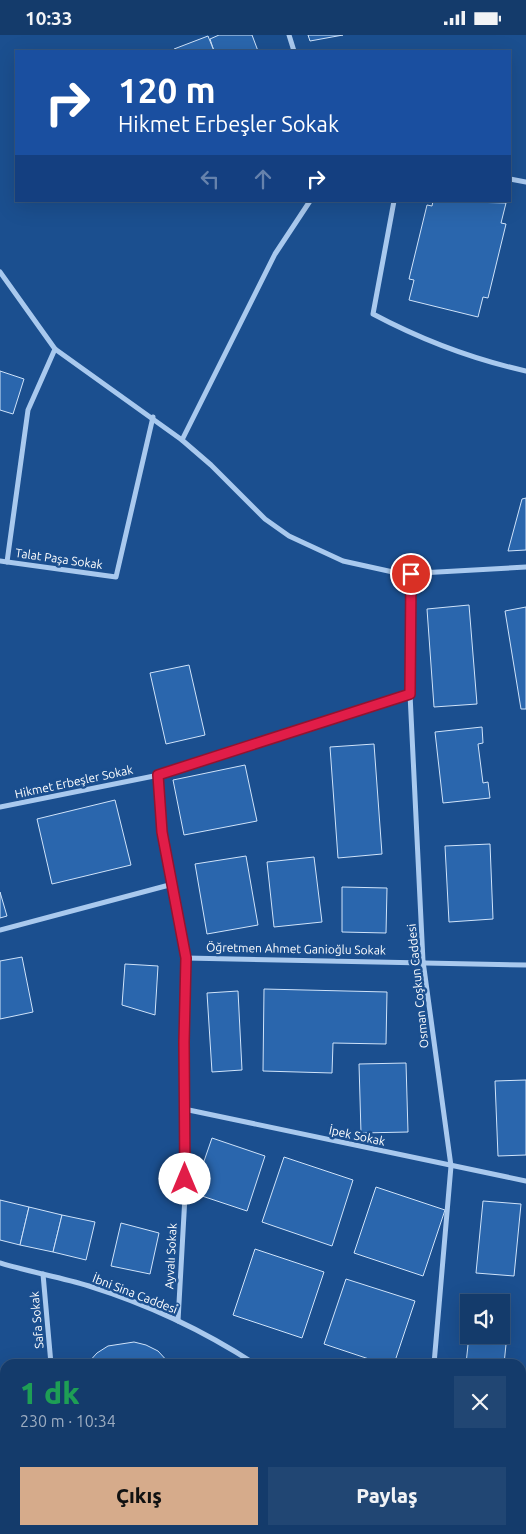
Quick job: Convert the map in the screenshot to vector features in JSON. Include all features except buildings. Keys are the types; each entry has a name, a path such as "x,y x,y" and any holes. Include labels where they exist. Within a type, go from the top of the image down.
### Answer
{"street":[{"path":"289,35 294,50"},
{"path":"511,179 526,182"},
{"path":"182,440 275,254 309,202"},
{"path":"394,202 373,314 433,343 493,364 526,371"},
{"path":"0,272 56,349 153,417 182,440 218,471 265,519 289,536 343,561 372,569 411,574 526,567"},
{"path":"7,562 28,409 56,349"},
{"name":"Talat Paşa Sokak","path":"0,561 116,577 153,417"},
{"name":"Osman Coşkun Caddesi","path":"411,574 410,694 423,961 451,1166 434,1359"},
{"name":"Hikmet Erbeşler Sokak","path":"0,807 158,775 410,694"},
{"name":"Ayvalı Sokak","path":"158,775 162,832 186,958 185,1196 178,1321"},
{"path":"0,930 173,883"},
{"name":"Öğretmen Ahmet Ganioğlu Sokak","path":"186,958 423,961 526,965"},
{"name":"İpek Sokak","path":"184,1109 526,1181"},
{"name":"İbni Sina Caddesi","path":"0,1263 134,1302 178,1321 246,1359"},
{"name":"Safa Sokak","path":"43,1274 51,1359"}],"route":[{"path":"185,1179 184,1042 186,958 162,832 158,775 410,694 411,574"}]}
